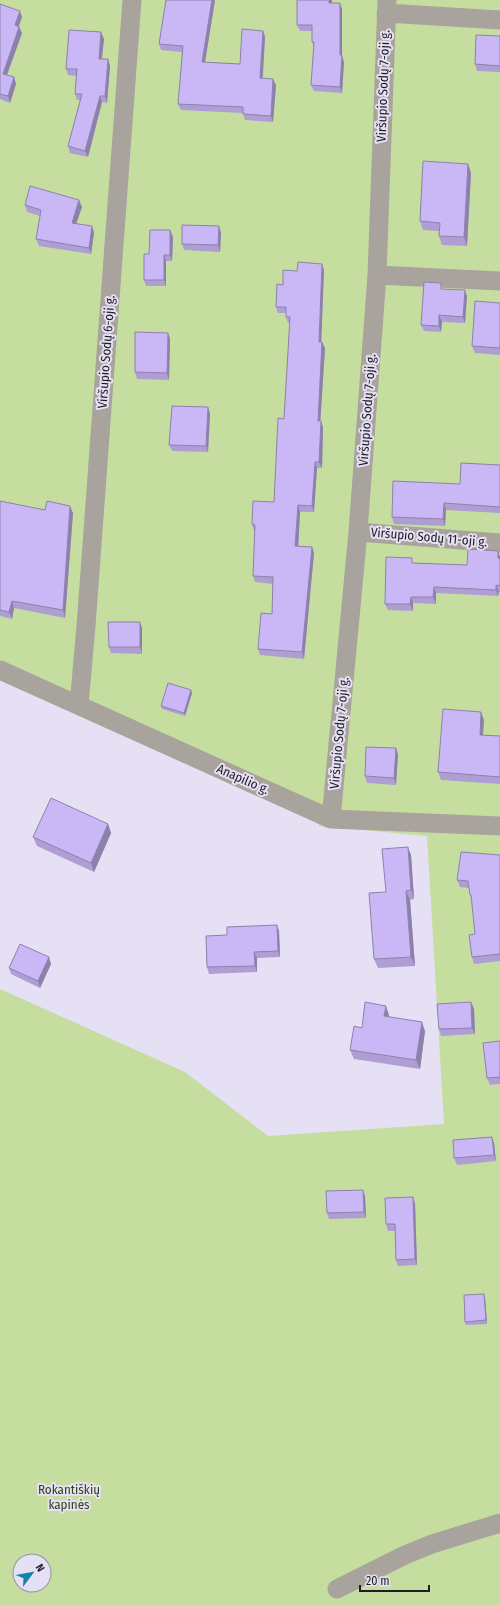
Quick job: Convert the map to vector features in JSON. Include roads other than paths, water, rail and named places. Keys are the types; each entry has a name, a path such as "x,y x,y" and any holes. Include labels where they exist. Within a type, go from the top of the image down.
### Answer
{"street":[{"name":"Viršupio Sodų 6-oji g.","path":"79,705 87,618 132,0"},
{"path":"386,6 500,20"},
{"name":"Viršupio Sodų 7-oji g.","path":"330,818 358,532 377,274 386,6"},
{"path":"377,274 500,281"},
{"name":"Viršupio Sodų 11-oji g.","path":"358,532 500,543"},
{"name":"Anapilio g.","path":"0,670 330,818 500,826"},
{"path":"337,1589 405,1555 432,1544 500,1523"}],"park label":[{"name":"Rokantiškių kapinės","path":"69,1496"}]}
